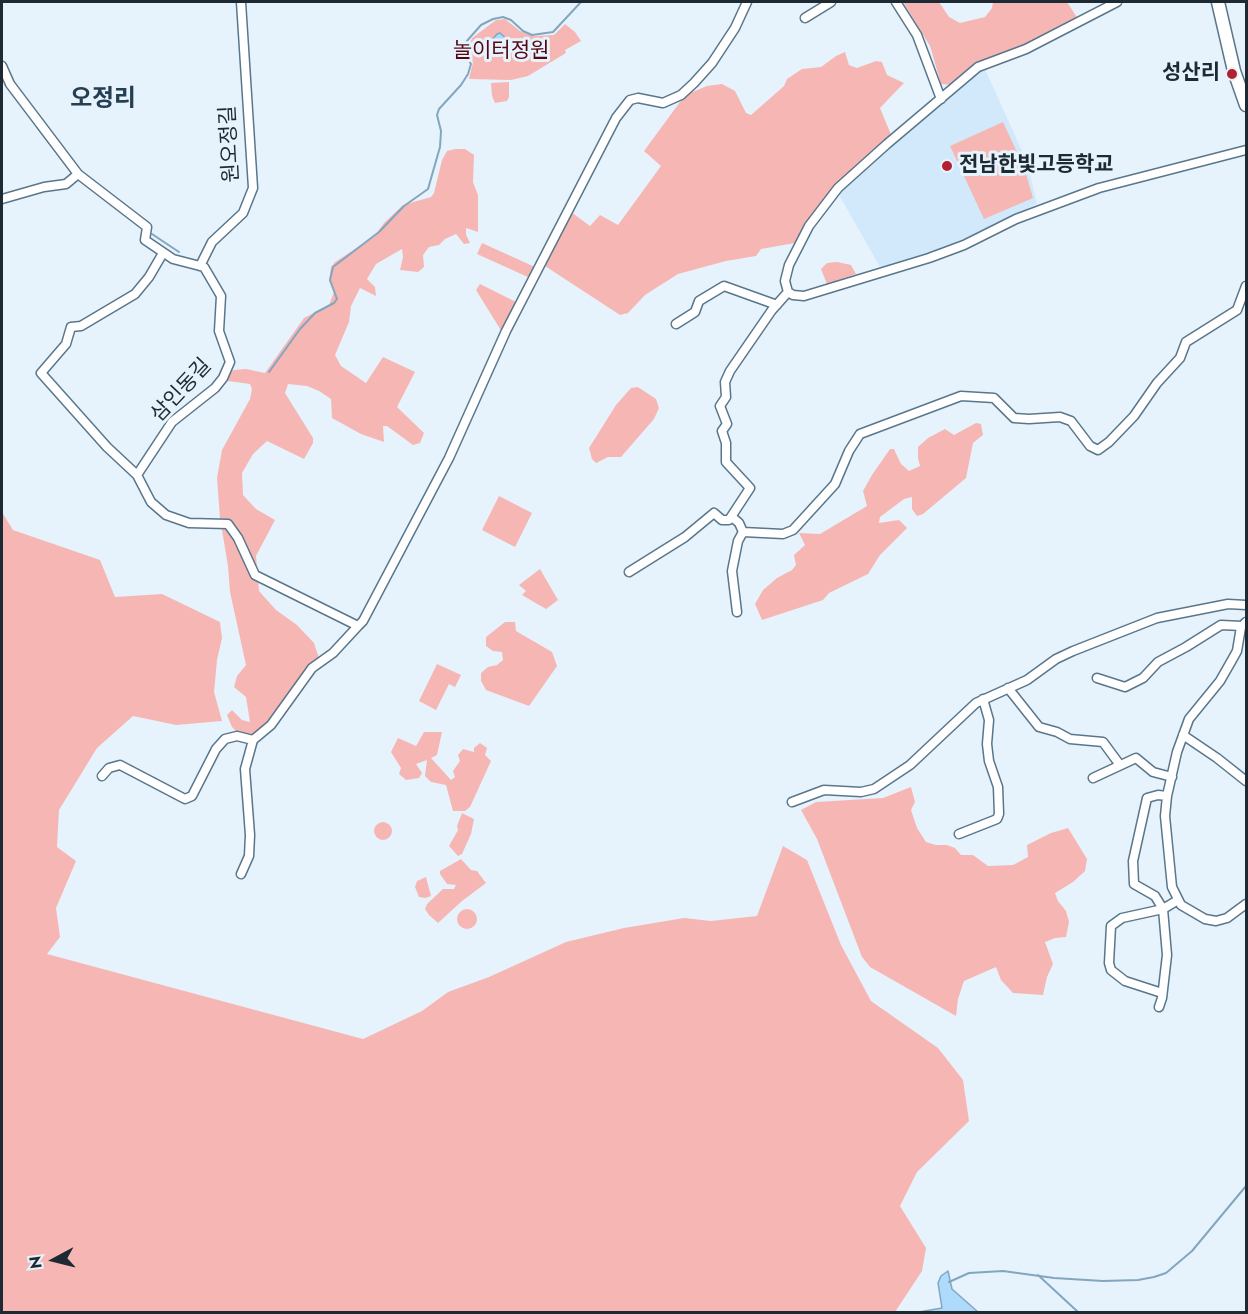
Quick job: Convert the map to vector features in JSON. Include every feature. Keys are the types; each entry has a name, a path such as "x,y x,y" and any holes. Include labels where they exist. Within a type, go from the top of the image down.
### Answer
{"street":[{"name":"원오정길","path":"200,266 212,242 243,213 253,188 241,2"},
{"path":"241,874 249,856 250,836 245,769 253,740 271,725 312,668 333,653 363,621 448,458 497,349 616,118 630,100 638,98 663,103 681,95 712,63 735,28 747,2"},
{"path":"805,18 831,2"},
{"path":"896,2 917,36 942,99"},
{"path":"1118,2 1026,49 978,67 887,144 832,196 809,226 794,252 785,281 788,292 793,296 804,296 928,258 964,245 1016,219 1099,188 1246,150"},
{"path":"1218,2 1234,71 1246,105"},
{"path":"2,66 10,84 78,174 147,227 145,240 173,259 200,266"},
{"path":"2,199 44,187 66,184 78,174"},
{"path":"163,253 149,277 135,294 81,326 71,327 66,344 41,373 107,447 137,475 151,502 166,515 189,523 228,524 238,538 255,575 358,626"},
{"name":"삼인동길","path":"137,475 172,422 215,388 224,378 230,362 219,331 221,296 204,267 200,266"},
{"path":"676,324 695,312 699,301 724,286 777,305"},
{"path":"743,532 783,534 793,531 835,484 849,451 860,434 962,396 994,398 1014,417 1029,419 1060,417 1071,421 1090,446 1098,450 1134,416 1157,383 1180,358 1186,342 1237,309 1246,286"},
{"path":"629,572 684,537 714,513 722,520 729,520 750,488 726,462 726,443 722,431 727,424 720,406 726,397 726,377 788,292"},
{"path":"732,517 739,523 743,532"},
{"path":"737,612 732,571 738,541 743,532"},
{"path":"792,802 824,790 866,792 874,789 910,765 969,707 1027,680 1062,656 1147,622 1228,604 1246,605"},
{"path":"1097,678 1125,687 1143,678 1158,662 1221,625 1244,624 1232,660 1220,681 1192,714 1177,752 1165,816 1172,887 1181,905 1210,921 1227,918 1246,904"},
{"path":"1008,688 1039,728 1057,732 1070,739 1103,742 1120,765"},
{"path":"959,834 997,819 999,814 998,787 989,760 987,744 989,720 983,699"},
{"path":"1184,735 1246,781"},
{"path":"102,776 109,768 120,765 185,799 192,796 216,749 225,739 237,736 253,740"},
{"path":"1093,778 1136,758 1153,772 1172,777"},
{"path":"1159,1007 1168,946 1163,909 1155,896 1134,884 1133,861 1147,798 1158,795 1167,796"},
{"path":"1162,993 1125,981 1111,970 1109,963 1111,926 1122,918 1163,909 1178,900"}],"shaded area":[{"name":"전남한빛고등학교","path":"984,67 1027,162 1037,204 942,249 880,267 838,193 860,171"}],"green space":[{"path":"903,2 939,2 949,17 960,23 985,17 992,8 993,2 1067,2 1078,19 1027,46 987,60 954,85 941,84 930,46"},
{"name":"놀이터정원","path":"505,19 520,31 533,36 554,35 565,24 581,41 528,76 511,80 469,79 473,62 467,51 472,38 496,20"},
{"path":"845,52 849,65 857,68 876,61 882,62 887,75 904,83 880,108 892,137 809,220 795,243 761,249 756,256 726,261 678,274 645,295 628,313 620,315 545,266 571,212 590,226 600,215 618,225 661,166 644,151 680,102 690,93 707,86 722,84 735,91 746,113 751,115 784,86 787,79 802,69 821,67"},
{"path":"509,82 507,101 495,103 491,83"},
{"path":"1003,122 1024,167 1033,198 984,219 950,146"},
{"path":"465,149 474,155 473,182 478,195 478,232 466,228 466,235 470,243 464,244 456,234 439,245 429,247 423,255 424,267 418,272 400,270 402,249 376,264 367,279 375,287 376,296 360,288 351,306 349,322 335,355 341,366 366,383 383,357 415,372 397,407 424,433 420,443 413,445 387,426 383,426 384,442 361,434 332,418 331,399 307,386 288,384 285,393 313,438 313,443 304,459 267,441 253,454 242,473 243,495 256,509 275,520 256,556 259,591 276,610 297,625 314,643 319,658 268,723 251,737 240,735 232,727 227,715 232,710 242,720 250,722 246,697 234,687 237,676 246,665 230,592 217,478 222,450 250,399 252,389 250,384 228,381 228,376 233,370 246,369 265,373 304,318 329,305 334,292 329,281 331,267 335,262 374,237 384,223 403,205 431,197 442,160 447,151"},
{"path":"482,243 535,267 530,278 477,254"},
{"path":"837,262 851,265 856,274 827,284 821,269 827,263"},
{"path":"480,284 516,302 502,332 476,290"},
{"path":"638,387 656,399 659,408 654,419 621,457 608,457 596,463 592,459 589,448 616,405 631,388"},
{"path":"976,423 981,424 983,435 973,443 966,478 923,514 917,516 912,509 912,497 904,499 880,517 879,523 899,520 907,528 880,555 868,574 829,593 823,600 762,620 755,604 763,590 796,565 794,555 805,545 799,533 820,534 867,506 863,491 890,449 894,449 901,464 909,471 920,466 918,447 928,438 945,429 954,435"},
{"path":"499,496 532,513 515,547 482,530"},
{"path":"2,512 13,530 100,560 115,597 162,594 220,622 222,638 214,692 222,721 176,725 133,716 97,748 59,810 57,847 76,861 56,908 60,937 47,954 363,1039 422,1011 448,992 489,977 566,942 624,928 684,918 711,921 757,916 783,846 807,860 841,945 871,1001 938,1048 963,1080 969,1121 917,1172 900,1206 926,1248 922,1271 895,1312 2,1312"},
{"path":"540,569 558,600 546,609 522,595 526,591 519,585"},
{"path":"505,622 515,622 516,631 552,652 557,666 529,706 486,690 481,681 481,673 503,660 502,652 493,651 486,646 486,637"},
{"path":"437,664 461,675 455,687 449,684 436,710 419,701"},
{"path":"424,732 442,732 437,755 431,758 451,780 455,777 453,771 460,761 458,755 463,749 474,752 474,748 480,743 487,748 485,755 491,761 470,807 465,811 453,811 446,785 431,782 425,776 427,760 416,764 422,773 419,778 406,780 399,774 401,768 391,752 398,738 416,746"},
{"path":"911,787 915,802 911,810 917,828 926,842 955,848 961,855 973,855 988,866 1013,865 1028,857 1027,845 1051,833 1068,828 1087,859 1085,871 1055,893 1066,911 1069,922 1066,937 1045,942 1053,964 1043,995 1013,993 1001,980 996,967 964,981 958,999 956,1016 870,967 862,957 817,839 801,810 816,802 883,798"},
{"path":"462,813 474,819 471,834 462,854 458,856 449,846 458,830 457,826"},
{"path":"383,822 389,825 392,831 389,837 383,840 377,837 374,831 377,825"},
{"path":"461,859 471,870 477,871 486,883 438,923 425,909 427,904 443,889 454,889 456,885 447,884 440,871"},
{"path":"426,877 431,896 419,897 415,887 417,881"},
{"path":"467,909 474,912 477,919 474,926 467,929 460,926 457,919 460,912"}],"water":[{"path":"500,33 520,51 518,53 508,53 492,40"},
{"path":"948,1271 952,1289 978,1312 919,1312 942,1308 938,1283 941,1276"}],"waterway":[{"path":"269,372 300,329 315,313 337,299 330,280 333,267 379,232 404,206 428,189 440,147 441,131 437,115 439,109 461,85 471,64 465,54 466,42 481,25 503,17 532,35 553,32 581,2"},
{"path":"2,76 7,87"},
{"path":"37,127 72,173"},
{"path":"84,183 122,213"},
{"path":"152,234 179,252"},
{"path":"949,1282 969,1273 1003,1271 1054,1278 1103,1281 1154,1277 1166,1273 1192,1251 1246,1186"},
{"path":"1038,1275 1078,1312"}],"place":[{"name":"성산리","path":"1232,74"},
{"name":"전남한빛고등학교","path":"947,166"}],"district":[{"name":"오정리","path":"103,100"}]}
